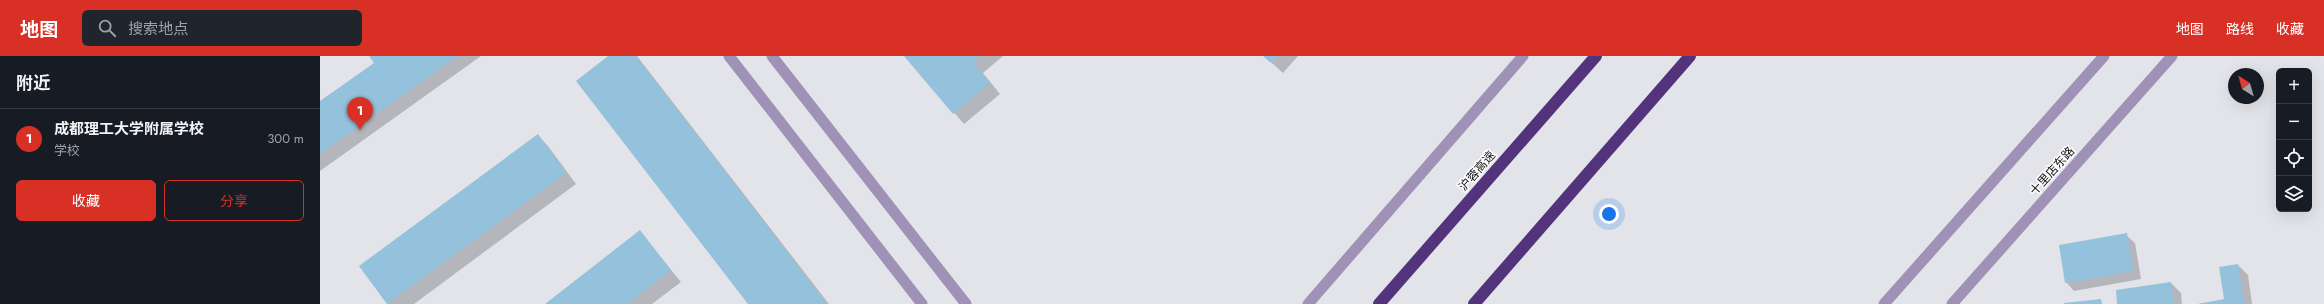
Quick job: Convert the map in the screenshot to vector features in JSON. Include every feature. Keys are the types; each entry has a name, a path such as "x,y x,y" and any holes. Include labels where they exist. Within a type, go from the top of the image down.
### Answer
{"highway":[{"name":"沪蓉高速","path":"1379,304 1596,56"},
{"path":"1474,304 1690,56"}],"street":[{"path":"729,56 922,304"},
{"path":"772,56 966,304"},
{"path":"1308,304 1523,56"},
{"path":"1884,304 2104,56"},
{"name":"十里店东路","path":"1952,304 2172,56"}],"building":[{"path":"369,56 458,56 320,154 320,101 374,63"},
{"path":"608,56 636,56 827,304 748,304 576,81"},
{"path":"904,56 980,56 973,62 990,83 953,114"},
{"path":"1263,56 1278,56 1271,63"},
{"path":"538,134 566,173 387,304 359,266"},
{"path":"640,230 671,270 628,304 545,304"},
{"path":"2127,233 2133,271 2065,283 2059,245"},
{"path":"2238,264 2244,304 2198,304 2224,299 2219,267"},
{"path":"2171,282 2174,304 2117,304 2116,290"},
{"path":"2101,299 2102,304 2064,304 2064,303"}],"place":[{"name":"成都理工大学附属学校","path":"360,130"}]}
